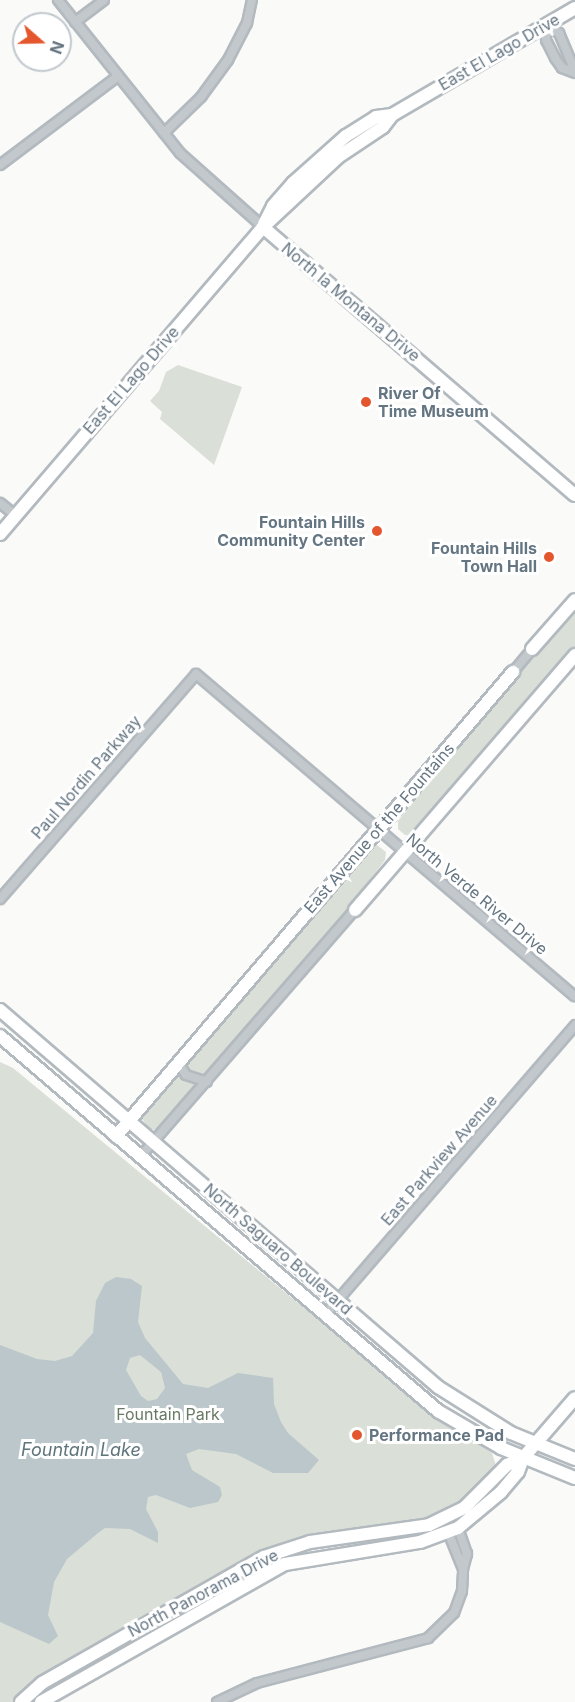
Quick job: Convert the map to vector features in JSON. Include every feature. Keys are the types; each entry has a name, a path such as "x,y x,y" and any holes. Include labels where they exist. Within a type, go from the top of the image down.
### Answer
{"street":[{"path":"58,0 164,133 198,170 263,227"},
{"path":"75,22 104,0"},
{"path":"164,133 201,97 228,60 247,23 252,0"},
{"name":"East El Lago Drive","path":"0,534 263,227 338,157 383,127 392,115 575,8"},
{"path":"546,24 559,33 575,72"},
{"path":"546,24 546,40 555,58 562,69 575,72"},
{"path":"0,165 118,76"},
{"name":"North la Montana Drive","path":"263,227 575,495"},
{"path":"0,503 16,516"},
{"name":"East Avenue of the Fountains","path":"116,1136 182,1056 575,600"},
{"path":"140,1157 575,655"},
{"name":"North Verde River Drive","path":"196,674 575,996"},
{"name":"Paul Nordin Parkway","path":"0,899 196,674"},
{"name":"North Saguaro Boulevard","path":"0,1010 337,1301 451,1396 529,1451 575,1478"},
{"name":"East Parkview Avenue","path":"325,1315 575,1025"},
{"name":"North Saguaro Boulevard","path":"0,1036 438,1411 482,1439 529,1451 575,1459"},
{"path":"182,1056 181,1067 186,1075 207,1082"},
{"path":"529,1451 575,1398"},
{"name":"North Panorama Drive","path":"45,1701 285,1564 420,1542 453,1530 501,1492 518,1472 529,1451"},
{"name":"North Panorama Drive","path":"26,1700 37,1687 264,1557 299,1544 395,1532 440,1521 464,1508 507,1466 529,1451"},
{"path":"217,1702 257,1683 428,1638 454,1613 462,1591 463,1569 453,1530"},
{"path":"37,1687 45,1701"}],"green space":[{"path":"178,365 242,387 214,465 160,419 162,412 150,401 159,391 166,372"},
{"path":"575,609 575,647 413,835 405,835 398,829 398,821 453,751"},
{"path":"377,845 386,852 385,860 331,930 203,1077 195,1078 185,1068 186,1061 371,846"},
{"name":"Fountain Park","path":"0,1062 13,1068 433,1414 492,1453 497,1469 467,1501 437,1518 315,1535 34,1683 15,1702 0,1702"},
{"path":"177,1071 196,1086 158,1130 149,1129 140,1116"}],"water":[{"name":"Fountain Lake","path":"116,1277 131,1279 142,1286 138,1322 145,1338 183,1384 208,1388 238,1373 273,1378 274,1404 281,1422 288,1433 319,1460 308,1473 273,1473 236,1454 199,1449 186,1454 192,1470 220,1487 222,1495 218,1502 190,1508 156,1495 148,1497 146,1509 158,1532 158,1543 130,1529 105,1528 67,1559 54,1582 48,1615 58,1636 49,1644 0,1622 0,1345 37,1359 55,1361 72,1356 93,1333 96,1301 105,1283","holes":["140,1355 161,1372 165,1388 157,1399 148,1401 141,1396 126,1370 130,1358"]}],"place":[{"name":"River Of Time Museum","path":"366,402"},
{"name":"Fountain Hills Community Center","path":"377,531"},
{"name":"Fountain Hills Town Hall","path":"549,557"},
{"name":"Performance Pad","path":"357,1435"}]}
